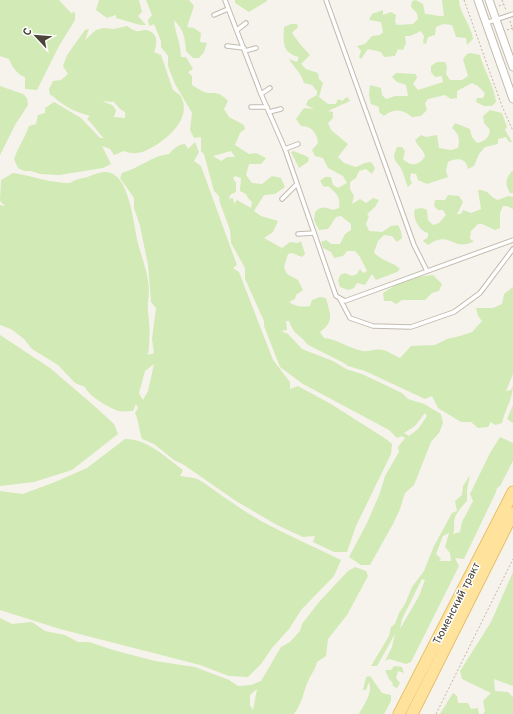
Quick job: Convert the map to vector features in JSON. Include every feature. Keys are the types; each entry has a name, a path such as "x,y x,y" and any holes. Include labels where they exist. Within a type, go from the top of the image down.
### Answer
{"main road":[{"name":"Тюменский тракт","path":"399,714 513,492"},
{"name":"Тюменский тракт","path":"412,714 513,513"}],"street":[{"path":"478,0 513,99"},
{"path":"489,0 513,67"}],"lane":[{"path":"225,0 261,94 285,149 296,185 336,296 340,299 350,318 373,326 411,327 454,312 480,293 513,249"},
{"path":"326,0 414,245 427,271"},
{"path":"214,15 228,9"},
{"path":"486,23 513,14"},
{"path":"237,30 246,23"},
{"path":"226,46 245,50 256,48"},
{"path":"261,94 270,88"},
{"path":"251,107 267,107"},
{"path":"269,112 281,109"},
{"path":"285,149 298,144"},
{"path":"282,199 296,185"},
{"path":"298,234 314,233"},
{"path":"340,299 345,301 513,240"}],"path":[{"path":"464,0 502,106 513,131"},
{"path":"436,714 513,559"}],"green space":[{"path":"0,0 59,0 71,13 75,12 75,20 59,46 37,90 25,89 25,77 17,72 9,59 0,56"},
{"path":"99,0 139,0 142,12 138,16 146,25 140,25 116,18 116,15 107,18 96,10"},
{"path":"146,0 189,0 194,6 187,27 194,28 201,33 200,42 207,43 204,52 199,58 193,58 186,51 183,34 180,27 174,20 181,57 186,57 193,69 188,72 192,76 192,85 204,92 216,93 224,97 228,101 224,109 229,117 244,125 245,129 240,133 235,145 249,154 256,153 266,158 261,164 249,164 246,175 252,183 262,184 272,176 281,178 285,187 275,194 264,195 254,211 261,216 278,221 273,232 264,238 282,248 290,242 298,243 301,241 305,254 302,257 292,253 288,254 284,267 287,274 298,280 303,290 296,295 295,299 289,302 299,306 310,306 312,300 320,297 326,298 330,313 330,321 320,332 324,338 362,351 378,349 400,358 411,346 435,345 447,339 472,332 482,321 478,316 476,308 493,308 502,304 504,294 513,287 513,374 506,391 511,390 513,385 513,390 502,423 495,425 491,422 488,427 478,428 471,422 461,422 438,408 432,396 425,399 365,371 348,366 308,345 295,332 289,321 286,321 287,330 281,331 288,334 302,349 333,361 346,369 362,374 402,393 408,399 424,404 441,414 443,423 439,433 431,442 414,485 405,493 393,524 370,565 361,565 349,557 367,523 380,493 385,476 399,452 398,447 405,438 402,436 397,438 389,430 303,384 280,367 264,326 264,321 245,279 245,268 231,243 230,230 220,203 219,196 214,191 204,154 201,151 201,137 194,138 190,130 192,113 175,84 168,66 168,56 161,47 161,41 154,24 149,26 148,20 152,15","holes":["231,151 235,157 227,157 221,161 213,156","235,176 241,178 240,191 246,194 252,202 251,208 237,200 234,204 233,198 229,199 230,195 236,192 236,183 233,178","425,413 427,416 418,429 409,436 404,433 415,426"]},
{"path":"235,0 267,1 249,12 235,3"},
{"path":"416,0 423,4 425,14 444,16 442,0 459,0 473,39 467,45 466,38 456,37 452,25 443,24 436,27 435,35 428,37 426,44 423,43 424,36 421,31 410,36 405,36 406,43 403,50 398,49 395,56 384,57 381,52 368,49 361,59 359,57 361,51 357,46 365,44 372,36 380,35 383,32 381,22 369,20 372,14 383,10 383,15 391,12 396,15 395,22 397,25 413,24 418,19 417,13 411,7 412,1"},
{"path":"291,24 297,24 298,27 292,33 310,55 301,64 306,69 318,73 319,79 323,83 319,97 328,104 336,104 338,99 342,101 347,97 350,101 328,111 333,112 333,118 328,123 331,130 348,144 338,157 344,163 356,167 371,162 375,168 372,174 366,169 359,171 356,178 350,182 350,189 354,196 352,204 360,199 366,203 373,198 379,200 375,207 367,214 369,216 366,224 369,231 382,232 391,226 398,225 401,231 402,238 397,242 392,236 384,235 378,241 374,252 379,257 400,269 397,272 376,280 372,274 365,285 357,283 354,288 348,290 340,287 338,281 340,275 345,273 352,276 357,274 360,269 363,273 367,271 360,257 355,251 347,251 343,256 334,258 331,252 323,248 321,242 326,240 331,244 340,244 345,234 351,230 351,224 341,216 336,217 328,229 319,230 314,220 315,212 321,208 333,210 339,208 337,196 328,186 324,187 320,181 325,177 331,177 333,185 338,188 347,183 343,176 328,168 323,158 315,156 312,150 318,143 315,133 308,127 301,126 296,119 304,108 314,109 306,105 308,100 317,95 317,91 312,85 304,83 289,59 297,62 299,57 289,53 284,42 284,27"},
{"path":"127,26 136,31 145,30 155,35 156,45 154,52 161,55 173,90 180,95 183,103 184,110 182,117 174,130 162,141 148,150 137,153 124,151 114,155 110,149 102,146 111,164 103,168 59,175 40,174 31,171 24,171 18,168 14,159 29,126 36,124 38,115 45,113 45,108 54,102 81,118 100,138 104,138 87,119 90,116 82,114 63,104 50,95 49,89 53,81 61,80 68,74 63,66 67,55 85,30 89,29 85,40 96,30 103,28 114,29","holes":["102,101 114,102 125,112 125,118 114,117 116,110 112,105"]},
{"path":"471,53 480,55 495,96 496,102 492,106 484,106 476,102 477,98 483,98 485,93 478,86 472,83 457,91 457,98 451,99 445,95 428,99 425,103 427,110 421,116 412,117 405,112 398,110 384,116 379,112 379,107 371,104 369,95 370,85 381,88 382,95 386,99 395,96 408,96 406,85 397,82 392,77 396,73 416,74 417,78 413,84 418,90 443,82 442,76 435,77 431,72 431,66 437,62 445,62 447,66 446,74 450,80 462,80 468,76 463,59 467,54"},
{"path":"0,86 23,94 27,98 28,105 15,125 0,155"},
{"path":"490,110 502,113 507,127 505,130 512,142 509,142 506,137 498,139 498,144 485,147 479,154 474,166 468,169 463,160 457,159 448,162 446,171 448,177 427,184 418,180 416,174 411,173 410,179 412,183 408,187 400,167 394,159 397,147 402,147 405,151 403,159 412,164 420,162 425,156 415,140 421,135 426,137 437,135 439,148 451,150 458,148 458,137 452,128 455,123 470,129 472,137 477,143 488,137 490,130 484,123 483,116"},
{"path":"195,142 199,152 194,161 201,166 237,265 233,268 239,272 273,360 290,382 290,389 298,386 331,404 392,444 391,454 356,526 347,552 334,552 313,542 315,536 303,537 277,525 236,501 184,465 174,460 154,444 142,439 135,413 138,408 136,404 133,411 119,411 105,405 90,394 85,387 75,383 58,365 32,349 24,339 11,329 0,325 0,205 5,206 0,201 1,180 13,173 55,182 70,183 77,179 106,172 116,176 121,182 129,199 149,289 148,309 150,334 148,355 154,353 152,339 156,308 151,302 148,265 140,226 134,208 134,198 120,178 122,173 157,157 169,154 181,145 185,144 188,149","holes":["154,364 148,391 143,400 139,393 145,371"]},
{"path":"294,151 309,158 308,162 299,168 291,152"},
{"path":"512,171 513,193 510,193 506,182"},
{"path":"478,190 487,192 498,200 508,196 513,197 513,209 503,206 500,213 500,228 495,230 482,224 478,224 471,231 470,239 474,241 467,244 442,239 428,245 423,241 428,237 428,233 422,230 417,224 414,216 415,209 422,208 427,210 428,220 433,225 439,223 446,215 443,210 438,210 434,206 435,200 445,200 448,195 459,196 463,202 457,214 461,214 463,210 471,213 481,209"},
{"path":"433,275 442,284 439,291 432,293 425,300 402,300 396,304 391,301 384,301 383,293 394,286 413,278"},
{"path":"0,335 50,368 114,424 118,434 72,470 34,482 0,486"},
{"path":"513,405 513,423 507,419"},
{"path":"500,437 513,443 513,461 500,486 497,488 464,559 455,558 459,566 411,662 406,664 389,659 385,661 392,647 395,634 377,666 371,666 389,636 391,627 395,624 412,587 424,571 434,546 452,513 457,511 455,501 462,495 463,486 470,475 467,490 467,501 457,513 454,521 453,534 460,532 462,522 473,501 470,494 490,453","holes":["449,533 445,547 450,553 451,561 439,561 441,559 436,554 443,536","422,579 425,580 419,596 400,629 402,619"]},
{"path":"125,439 149,445 183,470 180,476 199,480 261,521 341,560 334,576 301,610 289,629 272,648 261,664 248,677 229,676 200,665 60,629 0,610 0,491 23,494 55,482 87,468"},
{"path":"355,567 366,571 368,576 347,615 328,639 326,656 317,662 307,683 299,706 294,714 0,714 0,618 12,624 32,622 45,631 65,635 78,642 89,642 155,661 195,667 229,680 238,686 251,685 261,681 281,647 290,642 300,631 302,624 319,602 348,571","holes":["257,689 253,710 250,705 250,695"]},
{"path":"513,572 513,686 494,679 495,691 508,692 513,697 513,714 483,714 485,711 483,701 491,693 462,679 460,671 491,622"},
{"path":"394,666 402,667 404,673 398,671 396,678 400,683 397,688 393,686 385,670 391,670"},
{"path":"370,676 382,693 391,695 391,701 384,714 359,714 369,695 369,682 366,690 363,690 366,677"},
{"path":"453,693 457,696 458,703 468,703 471,709 478,708 479,714 440,714"}]}
